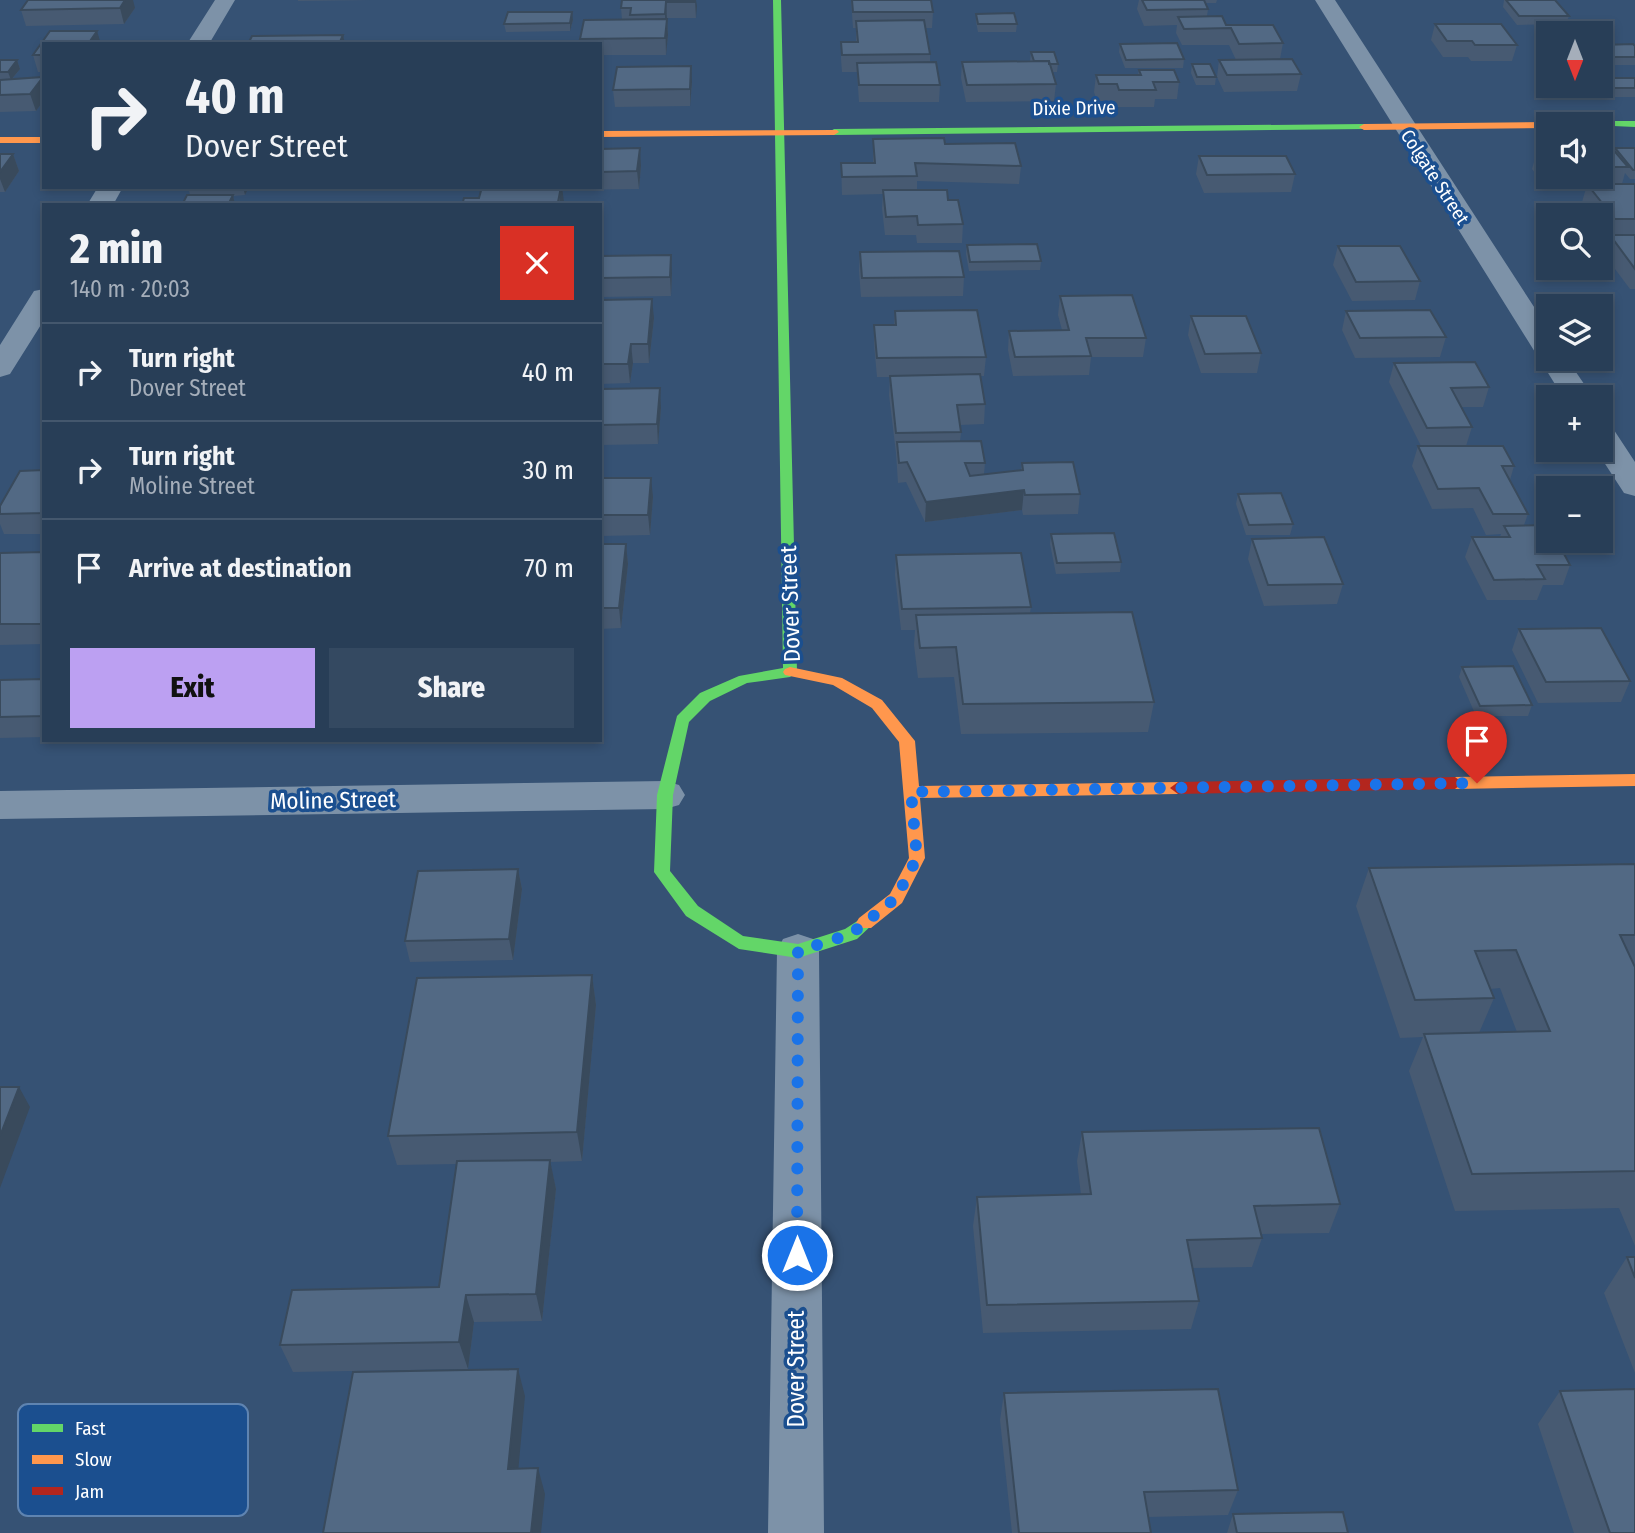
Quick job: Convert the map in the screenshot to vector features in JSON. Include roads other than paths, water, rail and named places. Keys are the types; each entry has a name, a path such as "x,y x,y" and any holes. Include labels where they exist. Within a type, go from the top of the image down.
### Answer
{"street":[{"path":"199,42 225,0"},
{"name":"Dover Street","path":"776,0 790,672 837,681 877,704 906,741 917,858 896,898 851,934 798,951 796,1533"},
{"name":"Colgate Street","path":"1325,0 1402,126 1536,333"},
{"path":"1613,124 1635,124"},
{"name":"Dixie Drive","path":"602,134 1536,125"},
{"path":"0,140 42,140"},
{"path":"0,368 42,300"},
{"path":"1613,452 1635,486"},
{"path":"790,672 744,679 705,696 682,720 665,795 662,872 692,911 739,942 798,951"},
{"path":"911,792 1635,780"},
{"name":"Moline Street","path":"0,805 665,795"}]}
